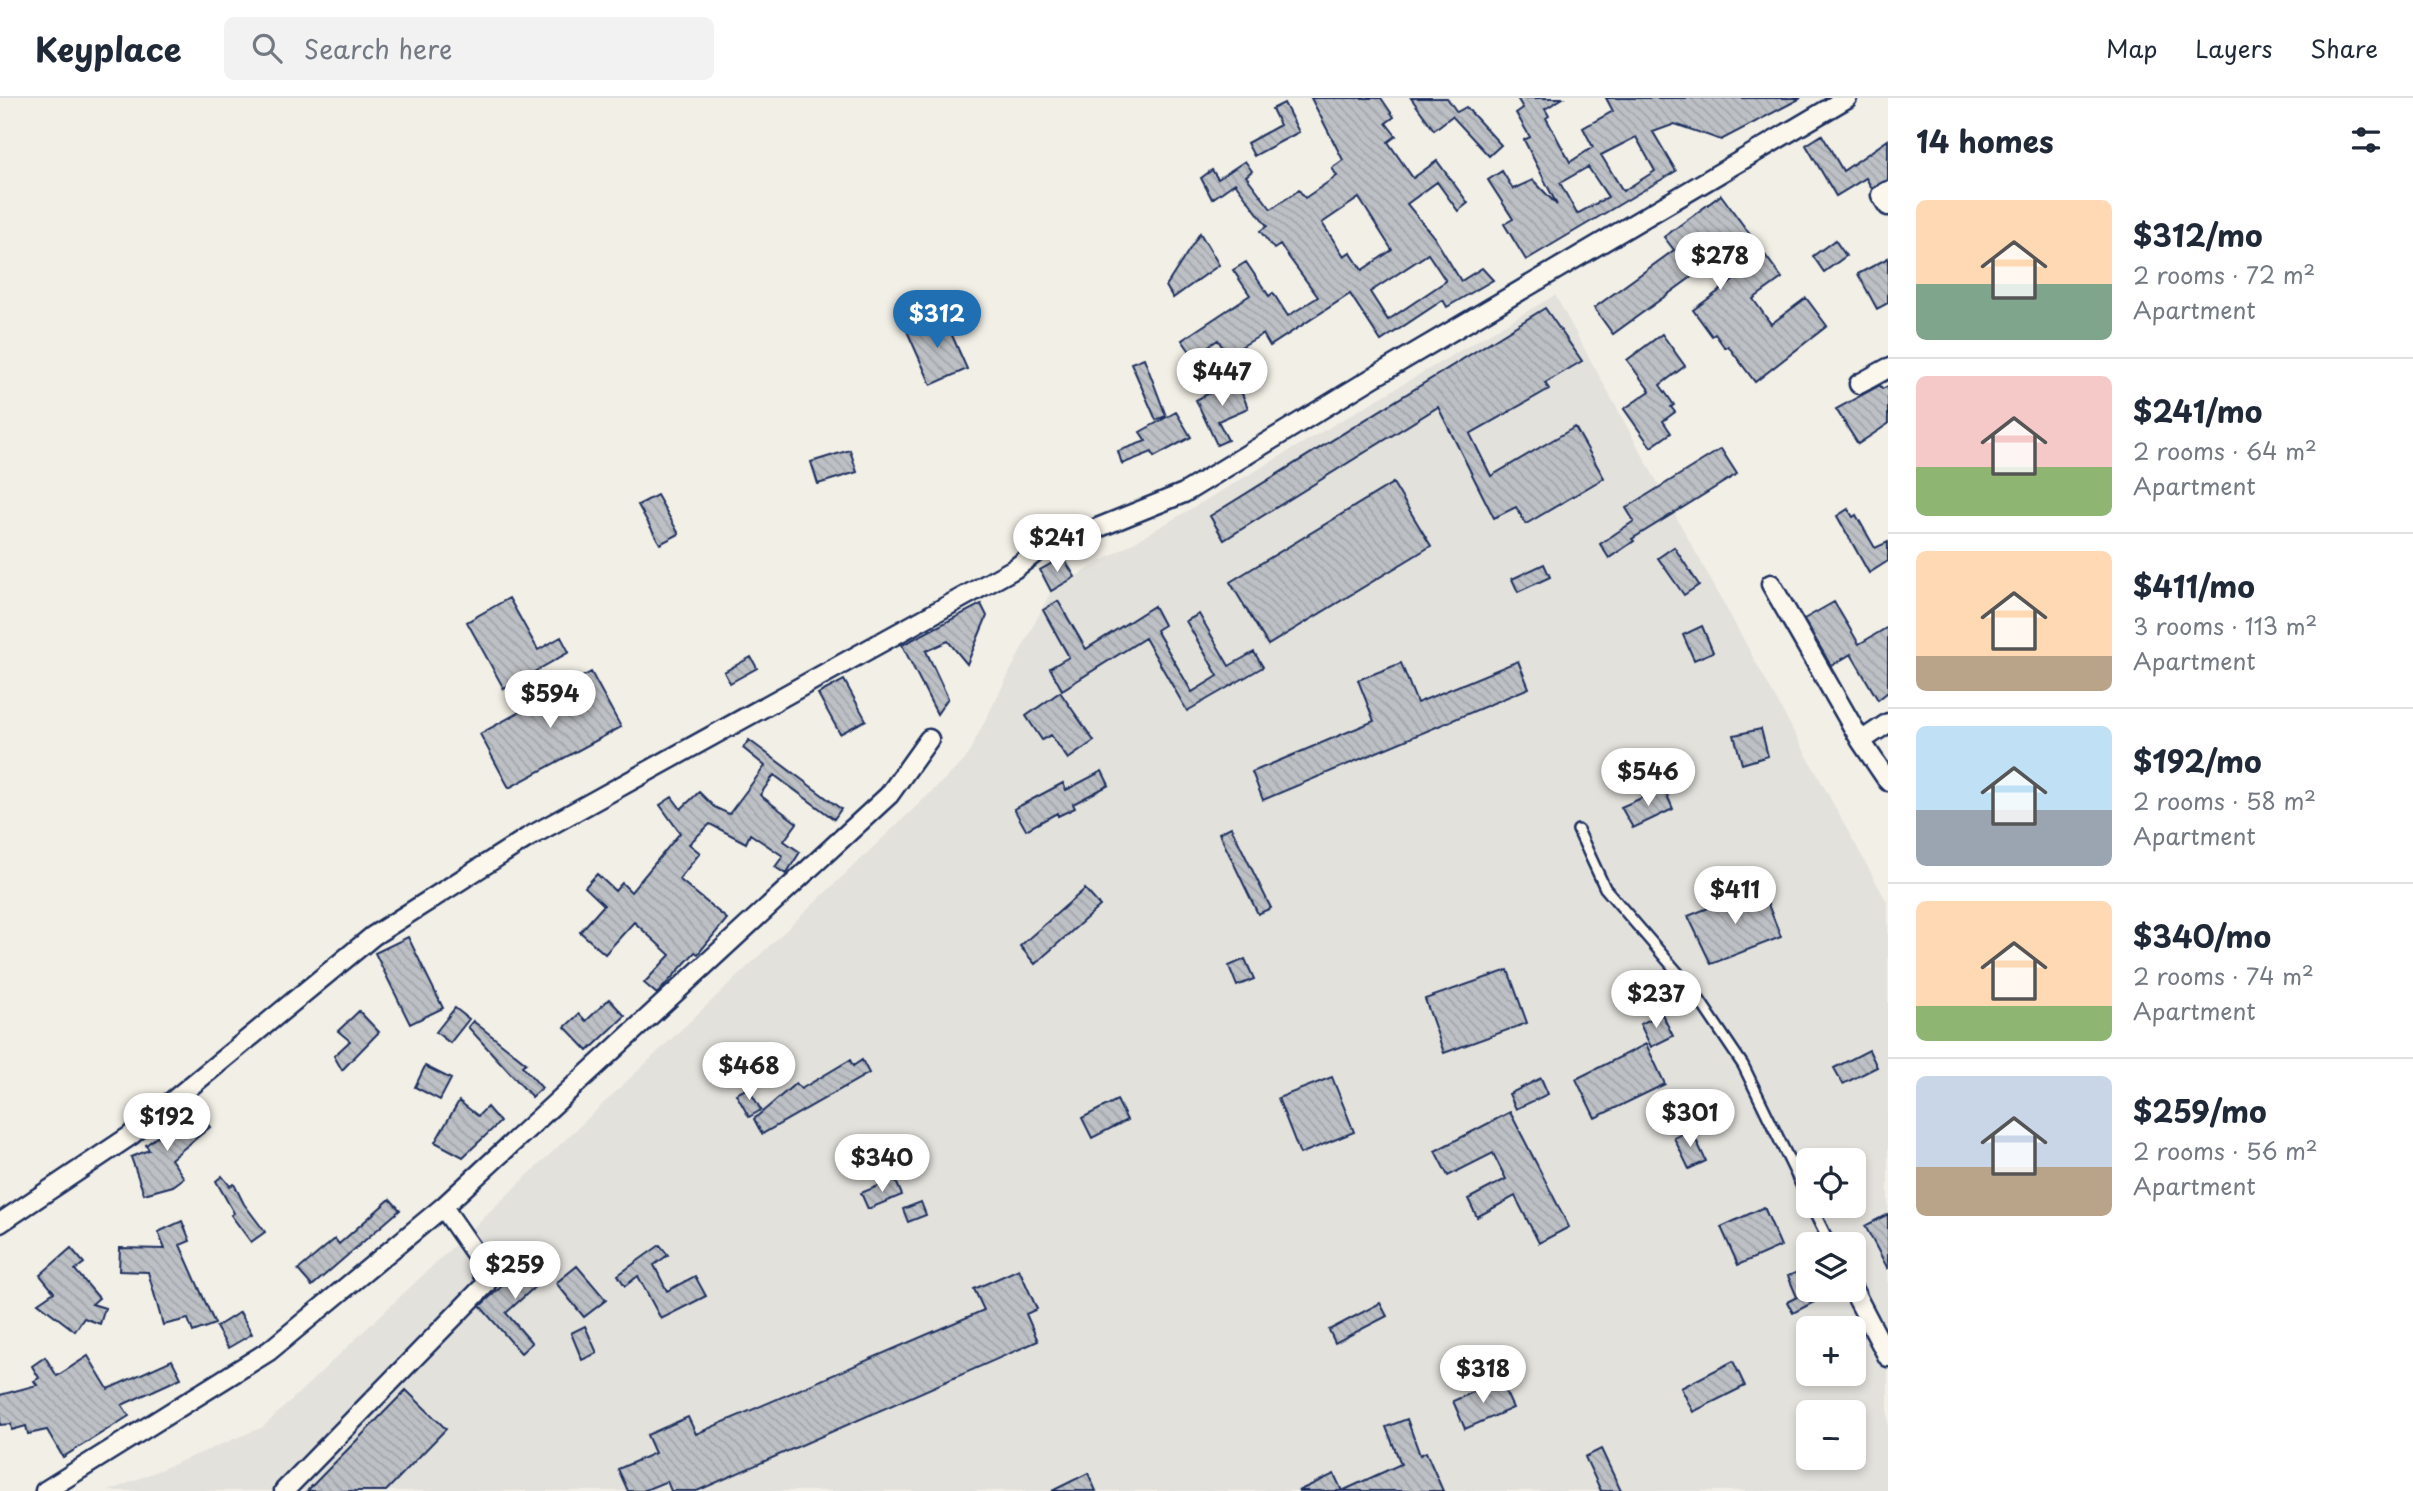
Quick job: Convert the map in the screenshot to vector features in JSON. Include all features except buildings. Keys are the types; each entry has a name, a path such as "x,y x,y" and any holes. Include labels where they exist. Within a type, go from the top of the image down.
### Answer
{"street":[{"path":"0,1223 130,1136 373,936 527,838 1014,569 1063,532 1085,533 1184,493 1374,377 1847,98"},
{"path":"1888,191 1881,195 1888,206"},
{"path":"1859,384 1888,368"},
{"path":"1771,584 1861,741 1888,781"},
{"path":"1861,741 1888,723"},
{"path":"45,1491 269,1351 443,1207 889,795 929,739"},
{"path":"284,1491 486,1284 477,1256 443,1207"},
{"path":"1859,1302 1888,1357"}],"lane":[{"path":"1578,830 1605,888 1692,989 1744,1065 1796,1174"}],"shaded area":[{"path":"1555,295 1888,904 1888,1491 109,1491 263,1427 965,760 1051,591"}]}
